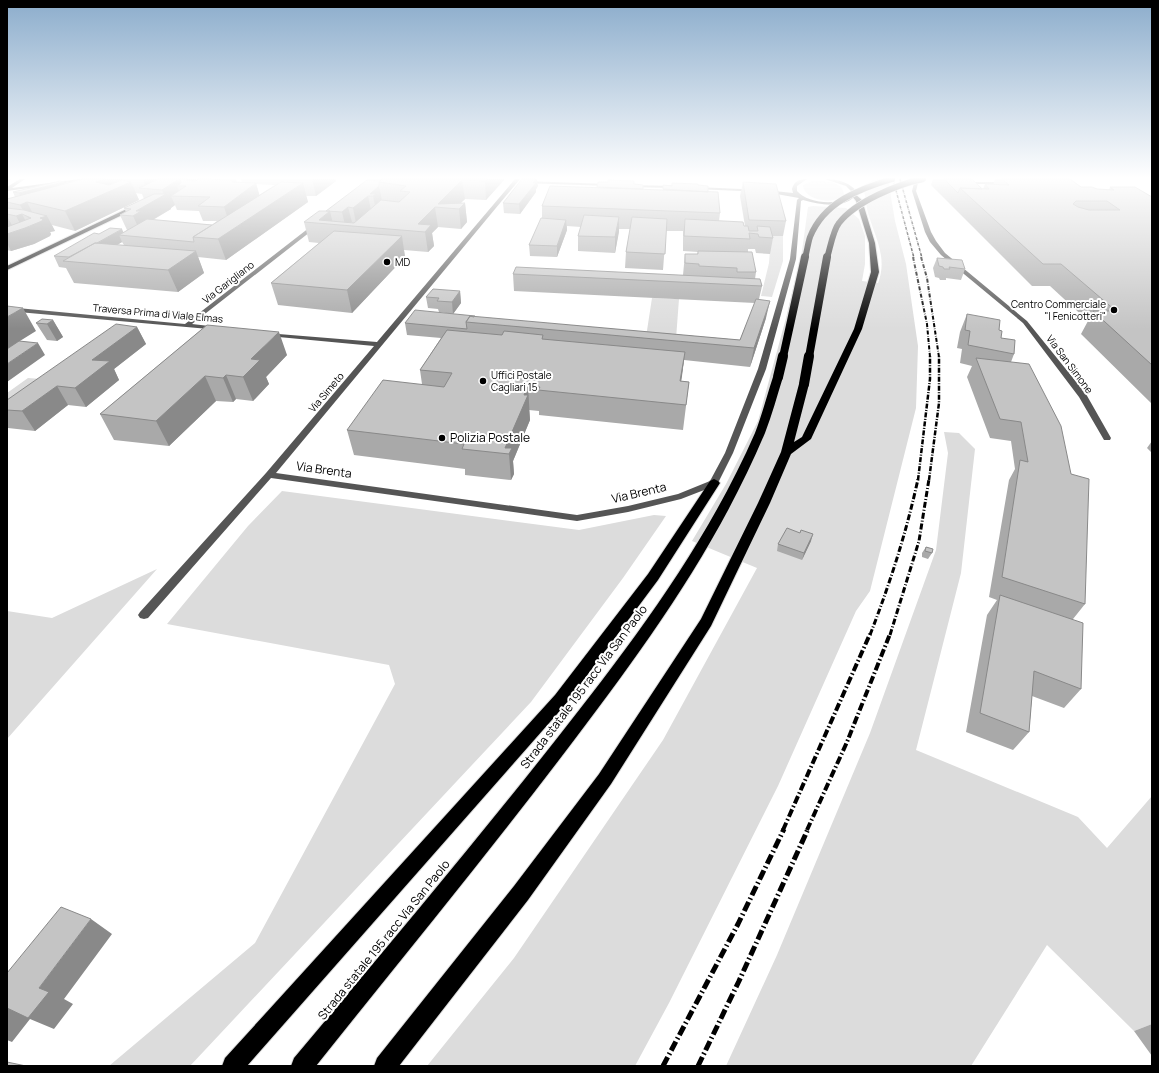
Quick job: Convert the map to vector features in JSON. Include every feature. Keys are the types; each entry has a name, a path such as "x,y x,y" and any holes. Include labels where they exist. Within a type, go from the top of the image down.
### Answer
{"highway":[{"name":"Strada statale 195 racc Via San Paolo","path":"302,1066 506,816 610,682 660,613 700,550 736,482 760,432 778,378 808,245 815,229"},
{"path":"385,1066 525,887 605,779 667,685 706,622 764,503 786,452 804,384 826,260 836,229"},
{"path":"786,452 806,439 858,329 875,272 872,243 868,229"},
{"path":"233,1066 560,700 653,577 714,483"}],"main road":[{"path":"7,268 88,229"}],"street":[{"name":"Via Garigliano","path":"186,326 312,229"},
{"name":"Via Simeto","path":"144,614 269,475 476,229"},
{"path":"714,483 729,453 762,369 793,258 796,229"},
{"name":"Via San Simone","path":"928,229 933,242 942,254 1025,322 1083,396 1108,438"},
{"name":"Traversa Prima di Viale Elmas","path":"7,309 225,330"},
{"path":"264,333 379,344"},
{"name":"Via Brenta","path":"269,475 577,518 628,510 681,496 714,483"}],"shaded area":[{"path":"805,229 863,229 865,236 865,264 862,281 878,283 882,265 874,229 897,229 906,264 918,346 916,408 870,591 856,611 778,786 669,1003 635,1066 427,1066 514,958 663,740 757,568 692,541 726,484 758,421 786,318 802,251"},
{"path":"771,236 783,236 783,261 772,297 761,296 769,263"},
{"path":"652,298 679,299 675,352 644,350"},
{"path":"28,378 55,380 7,415 7,393"},
{"path":"944,432 959,433 975,449 961,573 916,750 1078,817 1107,848 1152,796 1152,1024 1134,1031 1047,945 971,1066 726,1066 777,955 870,733 936,550 948,453"},
{"path":"282,491 579,530 654,515 666,516 623,578 531,702 190,1066 109,1066 255,943 395,684 389,665 167,624 248,526"},
{"path":"157,569 7,739 7,611 52,618"}],"building":[{"path":"7,229 22,229 7,234"},
{"path":"108,229 122,229 69,257 54,256 94,233 99,234"},
{"path":"129,229 206,229 193,237 194,242 119,235"},
{"path":"206,229 233,229 218,239 193,237"},
{"path":"390,229 428,229 425,232"},
{"path":"536,229 563,229 557,246 529,245"},
{"path":"580,229 617,229 615,237 578,236"},
{"path":"630,229 666,229 665,254 626,252"},
{"path":"684,229 749,229 749,231 758,231 758,229 771,229 773,238 759,237 758,234 749,233 750,239 684,236"},
{"path":"1005,229 1152,229 1152,365 1093,311 1116,311 1061,264 1043,264"},
{"path":"334,231 402,236 347,290 271,283"},
{"path":"95,243 196,251 168,270 63,261"},
{"path":"698,251 752,252 756,272 737,272 737,268 699,266 699,264 685,263 685,254 698,254"},
{"path":"937,258 962,260 965,269 949,267 950,269 944,269 943,267 939,266"},
{"path":"516,267 760,279 762,286 513,274"},
{"path":"433,289 460,291 452,302 437,301 439,298 426,297"},
{"path":"756,299 770,301 754,348 466,322 470,316 740,340"},
{"path":"7,306 23,308 7,317"},
{"path":"415,310 475,316 470,316 466,322 467,329 405,323"},
{"path":"967,314 1000,320 999,330 1002,331 1001,338 1015,340 1014,354 968,345 970,331 965,330"},
{"path":"42,319 53,320 47,324 36,323"},
{"path":"116,324 137,327 92,360 110,361 75,388 57,386 22,411 7,410 7,400"},
{"path":"207,325 279,332 251,359 260,360 243,377 226,375 223,378 205,376 156,421 100,414"},
{"path":"447,330 502,335 504,331 543,335 542,339 685,352 680,381 689,382 686,405 538,390 540,387 528,385 524,395 528,395 505,448 512,448 509,454 462,449 464,444 347,430 383,380 444,387 452,373 420,370"},
{"path":"19,341 38,343 7,364 7,349"},
{"path":"976,358 1029,364 1061,426 1071,474 1089,479 1085,604 1002,577 1020,460 1028,462 1021,422 1000,419"},
{"path":"787,528 800,533 801,530 813,534 804,553 778,544"},
{"path":"926,547 933,549 932,553 925,551"},
{"path":"1000,595 1083,623 1081,689 1034,671 1029,732 980,713"},
{"path":"61,907 91,919 39,988 49,992 28,1018 7,1008 7,973"},
{"path":"7,1062 26,1066 7,1066"}],"railway":[{"path":"906,229 914,258"},
{"path":"914,229 922,258"},
{"path":"913,257 927,324 930,357"},
{"path":"921,257 927,278 939,357"},
{"path":"918,480 930,379 930,357"},
{"path":"929,480 939,403 939,357"},
{"path":"870,635 897,558 918,479"},
{"path":"890,635 919,541 929,479"},
{"path":"783,830 870,634"},
{"path":"807,830 847,742 890,634"},
{"path":"663,1066 738,924 784,829"},
{"path":"698,1066 739,981 808,829"}],"place":[{"name":"MD","path":"387,262"},
{"name":"Centro Commerciale \"I Fenicotteri\"","path":"1114,310"},
{"name":"Uffici Postale Cagliari 15","path":"483,381"},
{"name":"Polizia Postale","path":"442,438"}]}
